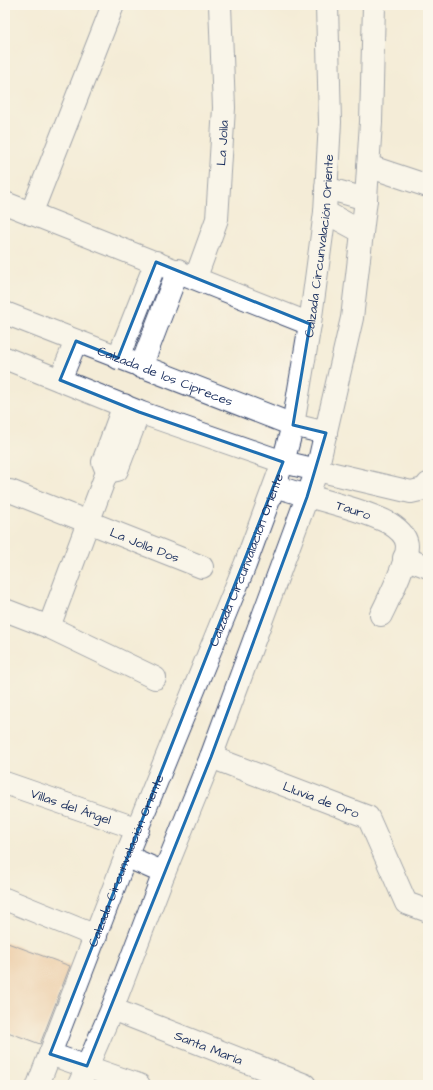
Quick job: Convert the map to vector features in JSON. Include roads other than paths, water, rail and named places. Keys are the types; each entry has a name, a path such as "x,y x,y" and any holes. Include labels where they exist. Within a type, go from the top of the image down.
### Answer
{"street":[{"path":"31,214 113,5"},
{"name":"La Jolla","path":"141,367 187,274 217,219 224,108 220,5"},
{"name":"Calzada Circunvalación Oriente","path":"38,1085 126,856 245,565 284,462 293,425 310,324 325,212 330,122 327,5"},
{"path":"83,1076 112,1009 164,872 211,757 317,470 352,318 366,199 374,5"},
{"path":"368,166 428,186"},
{"path":"326,188 366,199"},
{"path":"5,203 310,324"},
{"path":"325,212 362,232"},
{"path":"118,358 156,262"},
{"name":"Calzada de los Cipreces","path":"5,313 293,425 326,433"},
{"path":"60,380 76,341"},
{"path":"5,358 131,408 284,462 411,492 424,489 428,484"},
{"path":"49,627 107,472 104,462 131,408"},
{"name":"Tauro","path":"275,486 356,511 389,524 404,535 407,545 404,558 382,615"},
{"name":"La Jolla Dos","path":"10,491 202,568"},
{"path":"404,558 428,567"},
{"path":"245,565 278,576"},
{"path":"5,610 49,627 155,678"},
{"name":"Lluvia de Oro","path":"211,757 368,817 406,903 428,911"},
{"name":"Villas del Ángel","path":"5,783 138,829"},
{"path":"126,856 164,872"},
{"path":"5,899 96,936"},
{"name":"Santa María","path":"112,1009 305,1085"},
{"path":"50,1054 83,1076 139,1085"}]}
